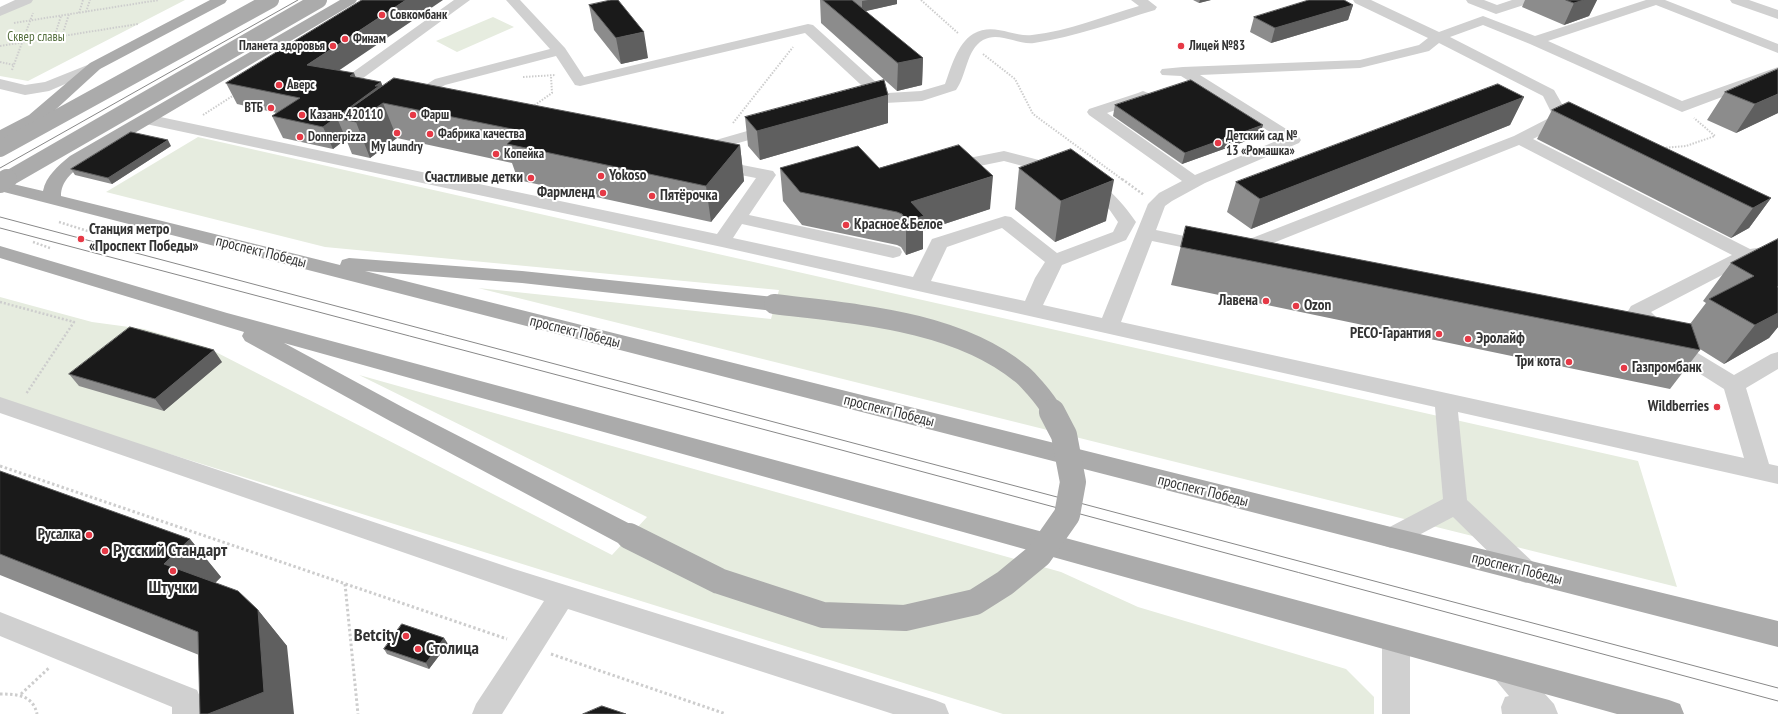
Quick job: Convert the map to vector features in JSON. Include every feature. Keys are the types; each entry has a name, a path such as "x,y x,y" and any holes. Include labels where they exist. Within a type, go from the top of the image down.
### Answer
{"main road":[{"path":"0,136 35,119 95,66 220,0"},
{"path":"0,149 271,0"},
{"path":"0,185 319,0"},
{"path":"52,199 51,190 54,181 76,160 350,0"},
{"name":"проспект Победы","path":"0,185 1391,538 1778,634"},
{"path":"0,252 222,319 1668,714"},
{"path":"222,319 398,415 629,536 719,581 823,615 905,618 974,602 1005,583 1039,555 1067,515 1072,482 1064,435 1048,403 1021,373 989,352 939,331 867,315 774,304 522,277 288,259"}],"street":[{"path":"0,5 10,0"},
{"path":"377,89 347,83 463,0"},
{"path":"513,0 560,51 580,82 808,28 884,98"},
{"path":"861,104 884,98 922,96 951,87 970,43 978,37 994,31 1029,39 1048,37 1150,7 1138,0"},
{"path":"1364,2 1384,0"},
{"path":"1473,0 1496,10 1525,0"},
{"path":"1737,0 1778,15"},
{"path":"1535,41 1654,1 1778,49"},
{"path":"1235,252 1520,139 1562,118 1549,93 1438,37 1364,2"},
{"path":"0,12 30,4"},
{"path":"1194,182 1095,112 1163,89 1182,74 1360,64 1424,48 1438,37 1483,20 1535,41 1682,107 1778,71"},
{"path":"395,112 406,96 440,82 560,51"},
{"path":"5,80 25,90 50,86 95,66"},
{"path":"1109,327 1157,204 1161,199 1194,182 1293,140 1182,74"},
{"path":"406,96 435,102"},
{"path":"146,119 722,242 1768,473"},
{"path":"722,242 767,175 718,165 715,145 792,124"},
{"path":"1520,139 1747,255"},
{"path":"333,159 351,145"},
{"path":"938,170 1004,156 1073,174 1115,204 1127,222 1120,236 1055,261 1045,278 1031,310"},
{"path":"757,190 783,182"},
{"path":"738,218 893,252"},
{"path":"919,285 939,243 1005,221 1055,261"},
{"path":"1146,234 1266,258"},
{"path":"1768,473 1734,385 1679,352 1638,311 1747,255 1778,250"},
{"path":"1642,341 1679,352"},
{"path":"1734,385 1778,359"},
{"path":"1446,401 1455,504 1526,572"},
{"path":"8,407 562,595 935,714"},
{"path":"1391,538 1455,504"},
{"path":"486,714 562,595"},
{"path":"0,624 187,699 186,714"},
{"path":"1396,640 1396,714"},
{"path":"1504,670 1531,710"}],"path":[{"path":"78,13 83,0"},
{"path":"86,12 90,0"},
{"path":"8,24 159,0"},
{"path":"921,0 1014,79 1033,114 1157,204"},
{"path":"5,80 14,65 30,21 30,4"},
{"path":"62,36 69,14"},
{"path":"54,38 61,16"},
{"path":"0,46 138,24"},
{"path":"715,145 808,28"},
{"path":"0,62 14,65"},
{"path":"527,111 552,92 552,76"},
{"path":"182,127 235,95"},
{"path":"1660,149 1686,146 1715,136 1682,107"},
{"path":"59,222 94,233"},
{"path":"0,302 74,322 8,407"},
{"path":"0,466 726,714"},
{"path":"345,584 358,714"},
{"path":"21,694 68,651"},
{"path":"0,694 21,694 30,698 37,707 37,714"}],"green space":[{"name":"Сквер славы","path":"31,0 185,0 28,81 0,76 0,15"},
{"path":"493,17 514,27 457,52 436,41"},
{"path":"198,137 1638,461 1677,587 478,288 771,319 779,290 325,247 106,192"},
{"path":"0,297 92,322 144,329 206,347 612,555 647,517 359,375 1061,572 1138,607 1346,669 1374,697 1374,714 1003,714 0,401"}],"building":[{"path":"362,0 406,0 307,65 354,73 350,76 381,82 375,86 379,86 323,127 272,116 300,98 226,83"},
{"path":"618,0 644,32 616,38 589,5"},
{"path":"823,0 852,0 923,58 898,63"},
{"path":"1309,0 1344,0 1353,5 1275,28 1254,17"},
{"path":"1566,0 1584,0 1574,3"},
{"path":"1778,69 1778,94 1755,104 1725,92"},
{"path":"394,78 740,145 706,186 507,144 522,131 383,103 356,122 337,118"},
{"path":"884,80 888,95 757,131 745,117"},
{"path":"1191,80 1263,125 1185,153 1115,105"},
{"path":"1498,84 1524,97 1260,199 1236,182"},
{"path":"1569,102 1771,198 1753,208 1552,110"},
{"path":"131,132 168,140 108,178 71,169"},
{"path":"959,145 993,176 911,202 924,216 906,221 902,214 897,212 800,192 780,168 858,146 879,168"},
{"path":"1071,149 1114,180 1061,201 1019,168"},
{"path":"1186,226 1691,324 1700,350 1181,247"},
{"path":"1778,239 1778,313 1755,325 1709,299 1754,276 1731,263"},
{"path":"130,327 214,350 155,399 69,374"},
{"path":"0,471 190,539 164,564 238,591 258,610 264,692 208,714 200,714 198,632 0,554"},
{"path":"402,624 444,638 426,663 384,649"},
{"path":"602,706 626,714 583,714"}],"tram line":[{"path":"0,168 298,0"},
{"path":"0,217 1778,688"},
{"path":"0,228 819,444 1778,701"}],"place":[{"name":"Совкомбанк","path":"382,15"},
{"name":"Финам","path":"345,39"},
{"name":"Планета здоровья","path":"333,46"},
{"name":"Лицей №83","path":"1181,46"},
{"name":"Аверс","path":"279,85"},
{"name":"ВТБ","path":"271,108"},
{"name":"Казань 420110","path":"302,115"},
{"name":"Фарш","path":"413,115"},
{"name":"My laundry","path":"397,133"},
{"name":"Фабрика качества","path":"430,134"},
{"name":"Donnerpizza","path":"300,137"},
{"name":"Детский сад № 13 «Ромашка»","path":"1218,143"},
{"name":"Копейка","path":"496,154"},
{"name":"Yokoso","path":"601,176"},
{"name":"Счастливые детки","path":"531,178"},
{"name":"Фармленд","path":"603,193"},
{"name":"Пятёрочка","path":"652,196"},
{"name":"Красное&Белое","path":"846,225"},
{"name":"Станция метро «Проспект Победы»","path":"81,239"},
{"name":"Лавена","path":"1266,301"},
{"name":"Ozon","path":"1296,306"},
{"name":"РЕСО-Гарантия","path":"1439,334"},
{"name":"Эролайф","path":"1468,339"},
{"name":"Три кота","path":"1569,362"},
{"name":"Газпромбанк","path":"1624,368"},
{"name":"Wildberries","path":"1717,407"},
{"name":"Русалка","path":"89,535"},
{"name":"Русский Стандарт","path":"105,551"},
{"name":"Штучки","path":"173,571"},
{"name":"Betcity","path":"406,636"},
{"name":"Столица","path":"418,649"}]}
